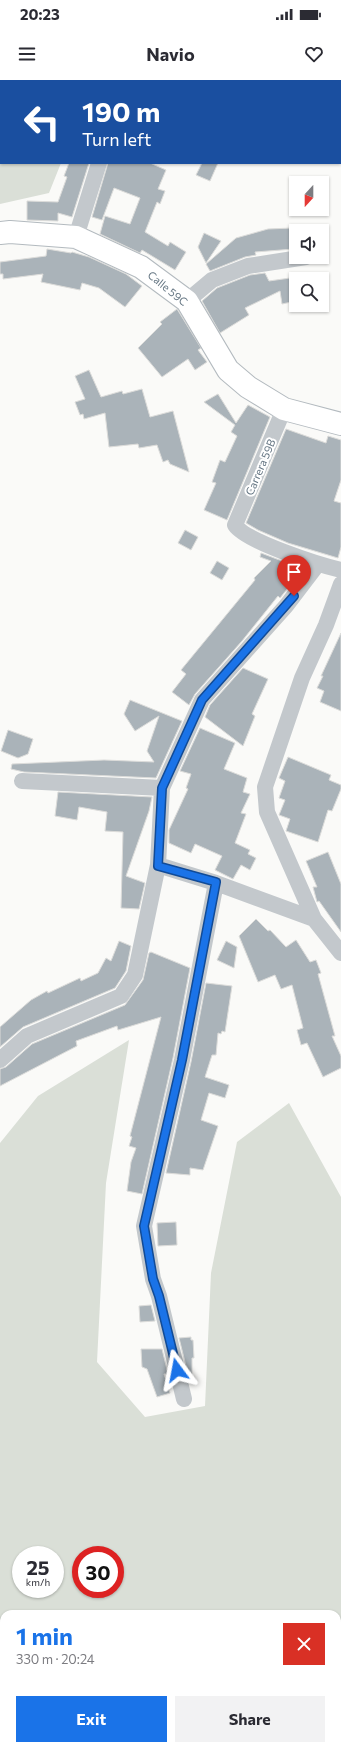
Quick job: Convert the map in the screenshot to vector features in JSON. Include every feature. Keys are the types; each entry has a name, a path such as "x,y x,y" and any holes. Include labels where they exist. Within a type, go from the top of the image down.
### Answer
{"street":[{"path":"76,237 99,164"},
{"name":"Calle 59C","path":"0,233 10,232 76,237 141,267 187,301 228,370 248,387 284,409 341,424"},
{"path":"187,301 212,280 248,266 289,260"},
{"name":"Carrera 59B","path":"284,409 235,525 239,531 251,538 318,564"},
{"path":"0,1060 27,1036 121,996 135,975 158,866 162,788 202,700 286,606 318,564 341,570"},
{"path":"341,584 334,626 302,678 265,787 267,812 314,919 341,954"},
{"path":"22,781 162,788"},
{"path":"158,866 216,882 314,919"},
{"path":"184,1399 159,1296 153,1279 144,1226 182,1060 216,882"}],"shaded area":[{"path":"0,164 61,164 49,193 0,204"},
{"path":"129,1040 106,1183 97,1362 145,1417 205,1406 211,1273 237,1142 289,1103 341,1197 341,1610 0,1610 0,1143 38,1096"}],"building":[{"path":"69,164 89,164 72,217 58,213 58,221 27,220 27,201 58,202 67,177 64,176"},
{"path":"108,164 152,164 166,170 158,189 165,191 160,204 157,202 145,232 168,246 170,242 186,252 175,270 142,250 140,253 100,234 105,216 130,224 140,198 114,188 102,220 92,217"},
{"path":"202,164 218,164 210,181 196,175"},
{"path":"289,228 289,249 255,252 256,255 245,257 210,271 206,264 236,238 268,229"},
{"path":"204,233 221,241 206,263 198,247"},
{"path":"47,249 72,252 89,257 126,274 142,286 125,307 99,288 82,283 80,290 41,282 43,274 3,279 3,274 0,274 0,262 46,256"},
{"path":"265,273 269,281 289,278 289,302 282,304 280,291 245,308 249,315 220,333 202,301 217,288 250,275"},
{"path":"177,309 201,348 198,350 207,362 195,370 188,359 162,377 138,348 162,324 160,322"},
{"path":"89,370 101,397 122,391 123,394 142,389 150,417 173,411 189,472 170,464 168,460 163,462 157,445 139,448 138,444 109,447 105,413 84,419 83,414 80,415 75,402 85,399 75,376"},
{"path":"218,394 236,423 248,405 270,417 227,520 204,510 216,483 212,482 220,460 225,462 237,436 231,432 235,425 204,402"},
{"path":"286,429 326,443 328,436 341,440 341,480 334,501 341,503 341,547 338,558 288,543 246,523"},
{"path":"185,530 198,537 191,550 178,543"},
{"path":"261,553 303,569 280,598 278,596 242,641 195,694 189,705 172,692 186,674 181,670 255,580 254,578 271,561 260,557"},
{"path":"217,561 229,568 222,580 210,573"},
{"path":"341,633 341,711 320,702 324,691 317,688"},
{"path":"243,668 268,679 252,714 255,716 243,746 205,717 210,705"},
{"path":"130,700 182,721 156,778 24,772 11,769 12,764 104,760 154,762 147,751 159,716 135,731 124,714"},
{"path":"200,728 235,743 224,769 247,778 243,792 250,794 241,813 246,814 235,843 250,850 248,854 256,858 250,870 241,865 233,879 215,870 222,856 195,844 191,853 169,843 169,830 188,789 186,788 191,774 180,771"},
{"path":"8,730 33,739 28,754 18,758 1,751"},
{"path":"288,757 331,775 329,780 341,785 341,789 332,811 328,810 318,842 286,831 290,819 279,815 285,800 279,798 285,781 279,778"},
{"path":"58,792 152,797 149,811 126,876 145,883 139,909 121,908 123,832 105,831 107,812 79,807 77,820 55,816"},
{"path":"328,852 341,884 341,932 319,901 317,902 313,887 317,887 306,861"},
{"path":"256,919 268,931 270,930 286,947 296,940 310,962 316,960 321,973 318,974 335,1036 332,1036 341,1056 341,1068 323,1077 307,1043 301,1045 297,1030 303,1028 292,985 281,989 275,975 258,982 239,936"},
{"path":"119,941 131,946 126,971 115,988 23,1027 0,1047 0,1027 31,1000 47,991 48,993 80,978 81,981 98,973 106,958 111,961"},
{"path":"226,941 237,947 234,968 217,960"},
{"path":"151,952 190,968 173,1058 142,1194 127,1191 131,1162 136,1148 129,1146 132,1137 130,1136 161,1017 118,1030 117,1026 76,1041 77,1046 0,1086 0,1069 6,1067 32,1044 125,1005 143,980 149,953"},
{"path":"206,983 232,986 225,1032 222,1031 221,1034 218,1033 216,1055 212,1055 205,1077 229,1085 225,1098 209,1093 201,1120 218,1126 203,1170 190,1168 190,1175 166,1173 191,1062"},
{"path":"176,1222 177,1245 158,1246 157,1223"},
{"path":"151,1305 155,1321 140,1322 139,1306"},
{"path":"191,1337 191,1340 193,1340 194,1358 192,1358 192,1374 188,1374 179,1338"},
{"path":"141,1349 162,1349 168,1374 164,1374 170,1393 157,1397 147,1369 142,1367"}],"route":[{"path":"177,1370 159,1296 153,1279 144,1226 182,1060 216,882 158,866 162,788 202,700 294,596"}]}
